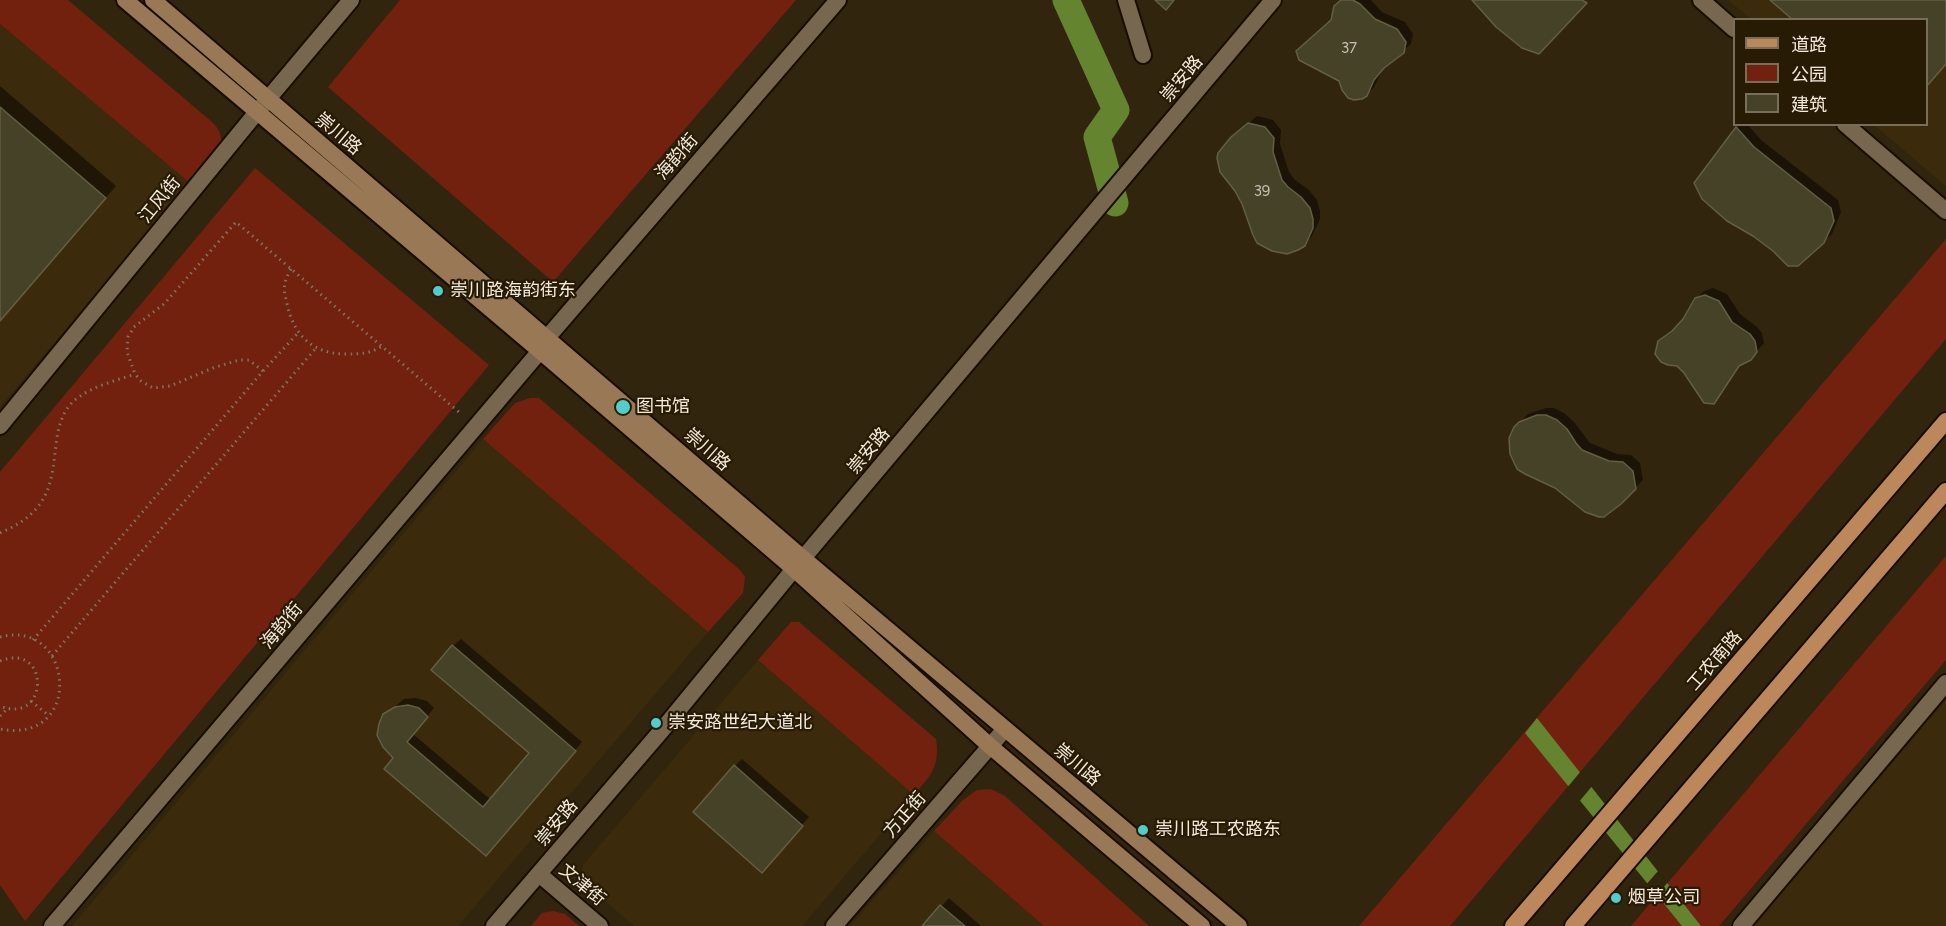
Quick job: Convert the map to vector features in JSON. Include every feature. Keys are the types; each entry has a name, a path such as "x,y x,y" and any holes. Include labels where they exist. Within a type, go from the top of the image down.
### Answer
{"main road":[{"name":"崇川路","path":"125,0 262,106 799,564 1005,729 1239,926"},
{"name":"崇川路","path":"153,0 262,106"},
{"name":"工农南路","path":"1513,926 1946,421"},
{"path":"1573,926 1946,491"},
{"name":"崇川路","path":"799,564 990,746 1202,926"}],"street":[{"name":"江风街","path":"0,426 351,0"},
{"name":"海韵街","path":"52,926 838,0"},
{"path":"1126,0 1143,55"},
{"name":"崇安路","path":"494,926 662,730 1273,0"},
{"path":"1701,0 1733,28"},
{"path":"1847,126 1944,205"},
{"path":"1741,926 1946,683"},
{"name":"方正街","path":"834,926 1005,729"},
{"name":"文津街","path":"539,874 600,926"}],"path":[{"path":"263,371 249,360 239,360 170,386 153,388 141,381 135,374 127,352 128,337 134,327 164,304 236,222 460,412"},
{"path":"291,268 284,281 284,291 290,320 298,333 316,348 334,354 372,353 382,346"},
{"path":"33,640 298,333"},
{"path":"52,656 316,348"},
{"path":"0,533 20,523 36,510 49,489 61,418 74,400 95,387 135,374"},
{"path":"0,637 18,636 33,640 45,648 56,661 60,677 60,693 54,708 43,721 28,728 12,731 0,729"},
{"path":"0,661 15,657 23,660 35,671 39,687 36,695 24,707 7,709 0,706"},
{"path":"31,701 48,715"},
{"path":"0,716 7,709"}],"shaded area":[{"path":"1728,0 1946,0 1946,186 1875,126 1928,126 1928,18 1750,18"},
{"path":"0,24 190,183 0,407"},
{"path":"483,439 708,632 458,926 72,926"},
{"path":"758,660 914,795 802,926 634,926 585,884 581,876 583,865"},
{"path":"1946,700 1946,926 1753,926"},
{"path":"1537,718 1701,926 1682,926 1525,733"},
{"path":"934,831 1044,926 850,926"}],"green space":[{"path":"0,0 68,0 212,122 220,132 221,144 190,183 0,24"},
{"path":"400,0 796,0 553,282 328,87"},
{"path":"255,168 489,365 25,921 0,885 0,472"},
{"path":"1946,239 1946,339 1450,926 1359,926"},
{"path":"530,398 539,398 740,570 745,577 743,593 708,632 483,439 515,403"},
{"path":"1946,556 1946,660 1719,926 1631,926"},
{"path":"791,622 799,622 936,739 937,757 933,770 914,795 758,660"},
{"path":"991,789 1005,796 1149,926 1044,926 934,831 963,800 977,790"},
{"path":"553,911 565,914 579,926 531,926 542,913"}],"pier":[{"path":"1581,771 1593,785 1578,803 1566,789"},
{"path":"1658,871 1668,882 1655,898 1645,886"}],"building":[{"path":"1155,0 1174,0 1166,10"},
{"path":"1341,0 1353,0 1360,4 1375,19 1397,29 1406,42 1404,53 1384,68 1374,80 1367,96 1362,99 1348,98 1339,81 1299,60 1296,51 1331,20 1334,6"},
{"path":"1472,0 1582,0 1587,3 1539,54 1522,48 1496,27"},
{"path":"1770,0 1946,0 1946,64 1928,85 1928,18 1791,18"},
{"path":"0,107 106,198 0,321"},
{"path":"1248,123 1265,127 1274,138 1273,152 1282,180 1310,208 1313,228 1305,246 1287,254 1272,251 1257,243 1242,204 1220,172 1218,153 1231,137"},
{"path":"1736,127 1754,147 1831,208 1834,221 1824,243 1798,266 1788,266 1753,236 1727,221 1702,199 1694,183"},
{"path":"1705,295 1719,301 1732,322 1750,334 1755,341 1757,352 1751,360 1739,366 1714,404 1704,403 1677,366 1661,362 1655,354 1658,341 1683,319 1695,298"},
{"path":"1537,415 1546,415 1557,420 1567,429 1582,450 1609,461 1623,462 1633,471 1636,489 1604,517 1599,517 1585,512 1555,488 1517,469 1510,454 1509,438 1519,422"},
{"path":"452,645 576,751 486,856 384,769 393,758 383,747 377,735 383,714 395,707 408,705 419,708 428,717 407,742 483,807 529,753 431,670"},
{"path":"734,765 803,826 762,873 693,812"},
{"path":"940,905 965,926 922,926"}],"waterway":[{"path":"1066,0 1116,110 1097,137 1115,203"}],"place":[{"name":"崇川路海韵街东","path":"438,291"},
{"name":"图书馆","path":"623,407"},
{"name":"崇安路世纪大道北","path":"656,723"},
{"name":"崇川路工农路东","path":"1143,830"},
{"name":"烟草公司","path":"1616,898"}]}
